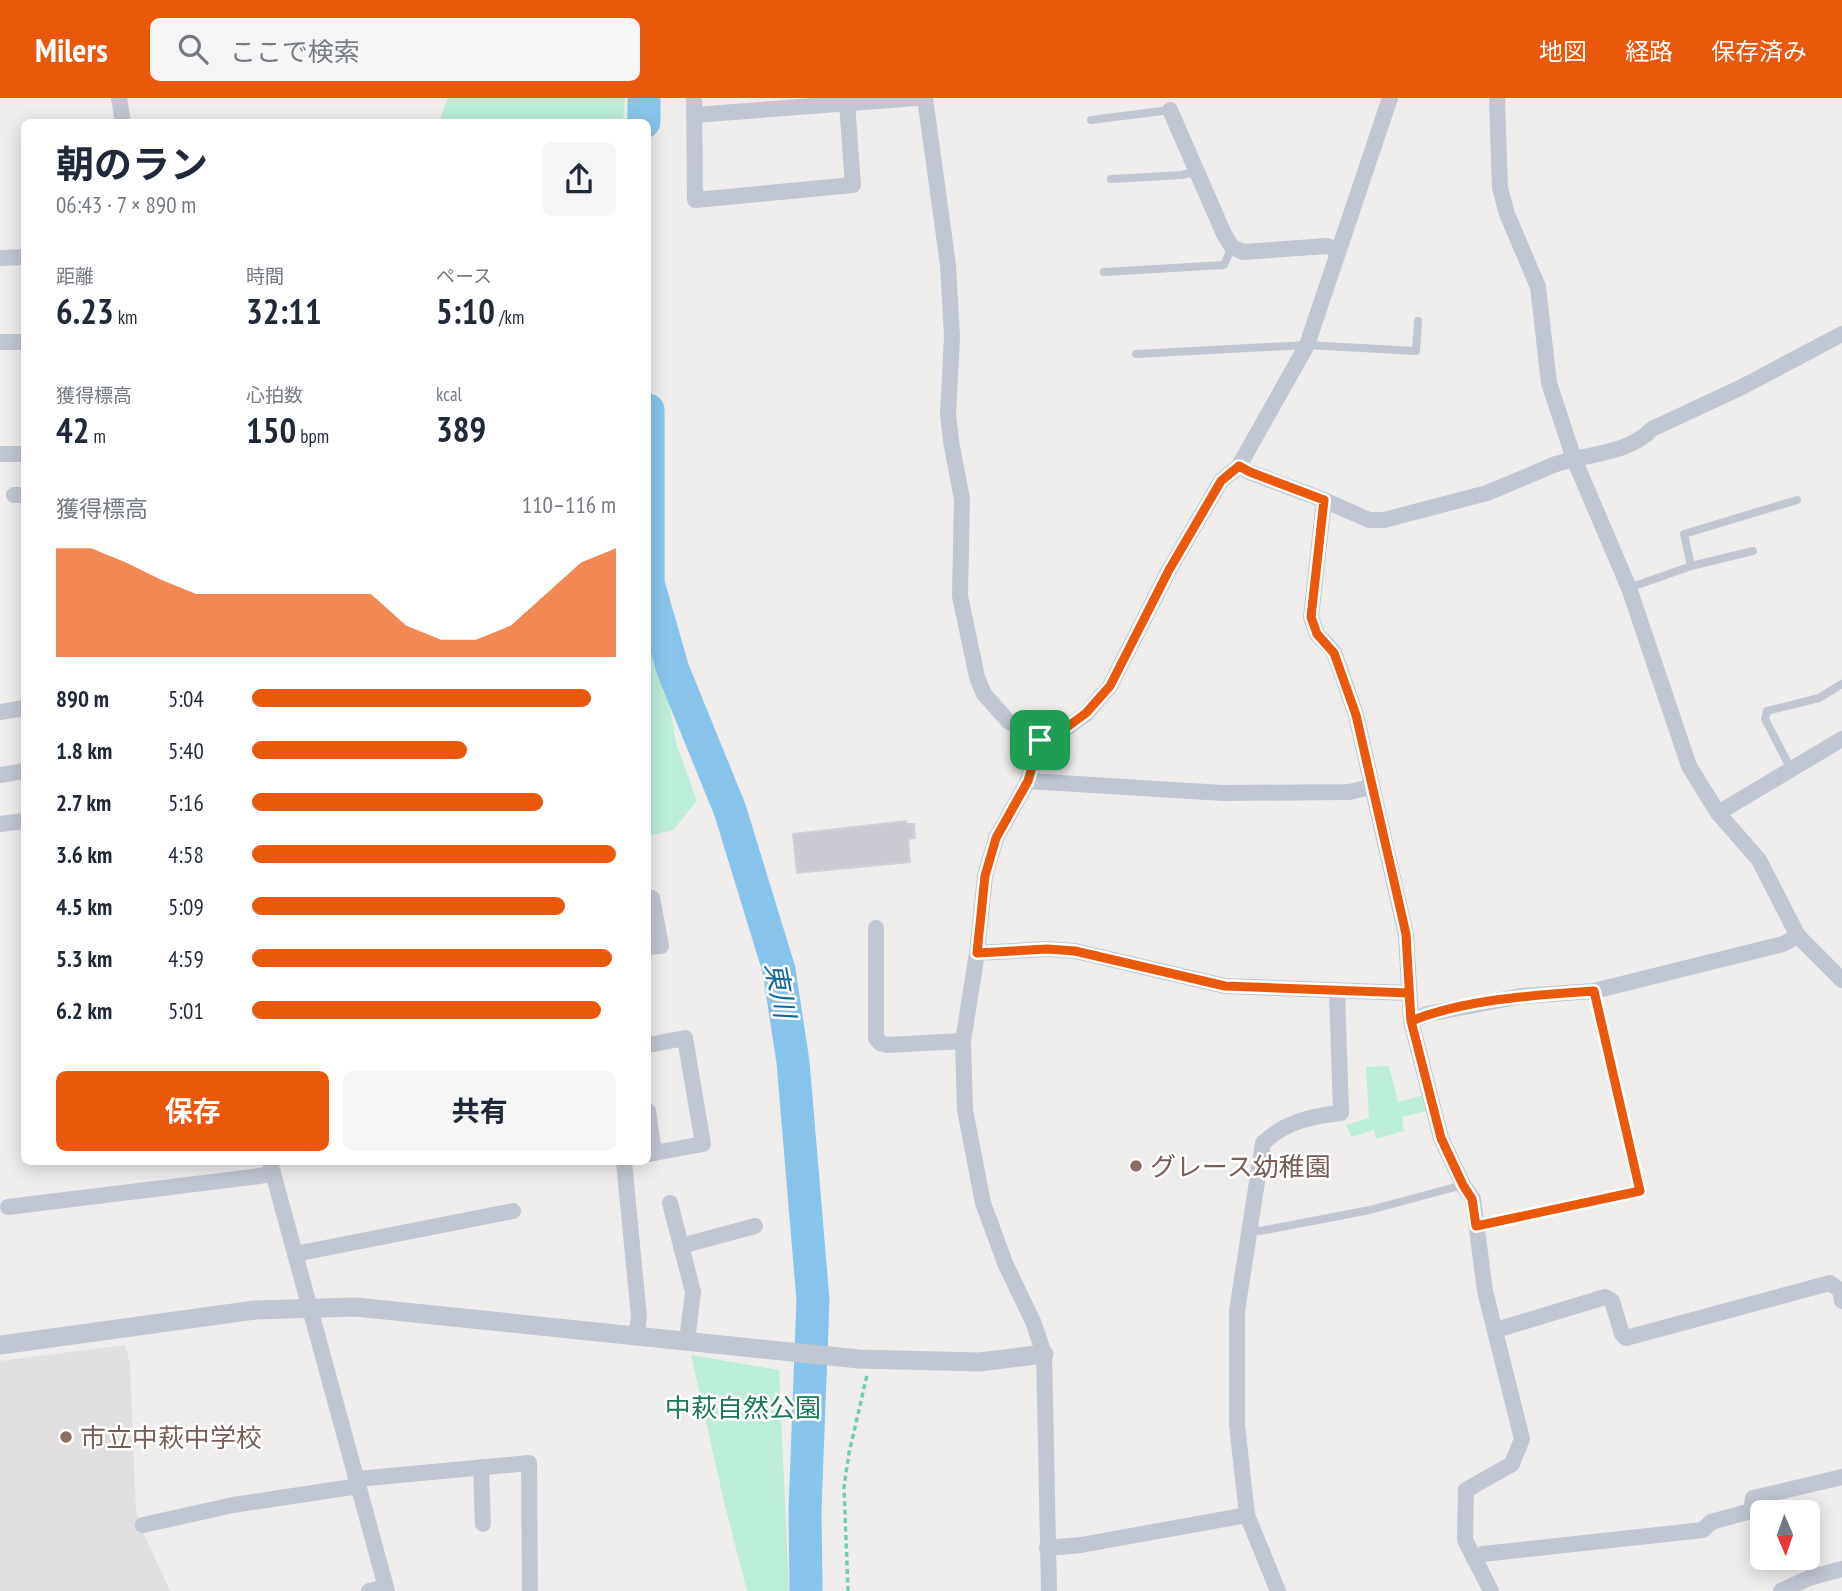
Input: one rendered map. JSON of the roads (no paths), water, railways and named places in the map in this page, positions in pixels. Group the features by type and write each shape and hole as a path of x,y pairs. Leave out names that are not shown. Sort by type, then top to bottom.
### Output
{"street":[{"path":"120,98 123,119"},
{"path":"694,98 695,200 853,185 847,103"},
{"path":"694,115 917,98"},
{"path":"925,98 948,265 952,337 948,414 963,510 960,596 977,677 984,694 1008,720 1040,740"},
{"path":"1040,740 1059,733 1086,713 1110,686 1169,570 1221,481 1239,466 1307,345 1390,98"},
{"path":"1497,98 1500,188 1507,214 1538,287 1549,383 1574,459 1629,588 1689,766 1718,813 1759,860 1798,936 1839,973"},
{"path":"1170,110 1232,247 1243,252 1327,246 1338,250"},
{"path":"0,258 21,257"},
{"path":"1239,466 1369,520 1384,520 1487,493 1556,464 1629,446 1652,429 1742,387 1842,334"},
{"path":"0,342 21,342"},
{"path":"1,454 21,454"},
{"path":"1324,500 1311,617 1317,634 1334,653 1356,715 1406,934 1411,1021 1441,1138 1472,1199 1485,1291 1522,1439 1512,1464 1466,1490 1465,1540 1490,1591"},
{"path":"0,712 21,708"},
{"path":"1718,813 1842,739"},
{"path":"1040,740 1028,781 996,838 985,876 977,953 963,1041 964,1110 983,1203 1044,1354 1049,1591"},
{"path":"0,775 21,772"},
{"path":"1028,781 1223,793 1349,792 1371,787"},
{"path":"0,824 21,821"},
{"path":"651,898 661,946 651,947"},
{"path":"876,928 875,1032 880,1043 963,1041"},
{"path":"1411,1021 1427,1014 1522,996 1594,991 1783,944 1798,936"},
{"path":"977,953 1047,949 1075,951 1225,986 1409,993"},
{"path":"1278,1591 1247,1515 1237,1425 1237,1311 1263,1143 1274,1133 1311,1116 1341,1113 1337,990"},
{"path":"651,1044 685,1038 703,1144 651,1153"},
{"path":"624,1165 639,1317 636,1336"},
{"path":"8,1207 260,1176 272,1167 386,1589 369,1591"},
{"path":"670,1203 693,1292 687,1341"},
{"path":"295,1254 513,1211"},
{"path":"681,1246 755,1226"},
{"path":"1496,1330 1605,1297 1612,1301 1622,1334 1626,1338 1830,1283 1840,1290 1842,1301"},
{"path":"0,1345 255,1310 356,1307 864,1358 979,1362 1044,1354"},
{"path":"143,1525 233,1505 358,1483 528,1463 530,1591"},
{"path":"481,1467 483,1524"},
{"path":"1474,1559 1483,1554 1703,1531 1711,1522 1751,1511 1753,1498 1842,1477"},
{"path":"1047,1548 1081,1545 1247,1515"},
{"path":"1781,1591 1809,1578 1842,1569"}],"lane":[{"path":"1091,120 1170,110"},
{"path":"1111,178 1198,171"},
{"path":"1104,272 1224,265 1232,247"},
{"path":"1136,354 1307,345 1416,351 1418,321"},
{"path":"1691,566 1684,534 1797,500"},
{"path":"1629,588 1691,566 1753,551"},
{"path":"1791,769 1765,719 1767,711 1819,698 1842,684"},
{"path":"1476,1226 1640,1191 1594,991"},
{"path":"1248,1230 1260,1231 1370,1210 1463,1185"}],"waterway":[{"name":"東川","path":"644,98 644,119"},
{"name":"東川","path":"651,593 673,670 730,810 779,970 793,1062 813,1300 805,1510 806,1591"}],"place":[{"name":"グレース幼稚園","path":"1136,1166"},
{"name":"市立中萩中学校","path":"66,1437"}],"park label":[{"name":"中萩自然公園","path":"743,1407"}]}
